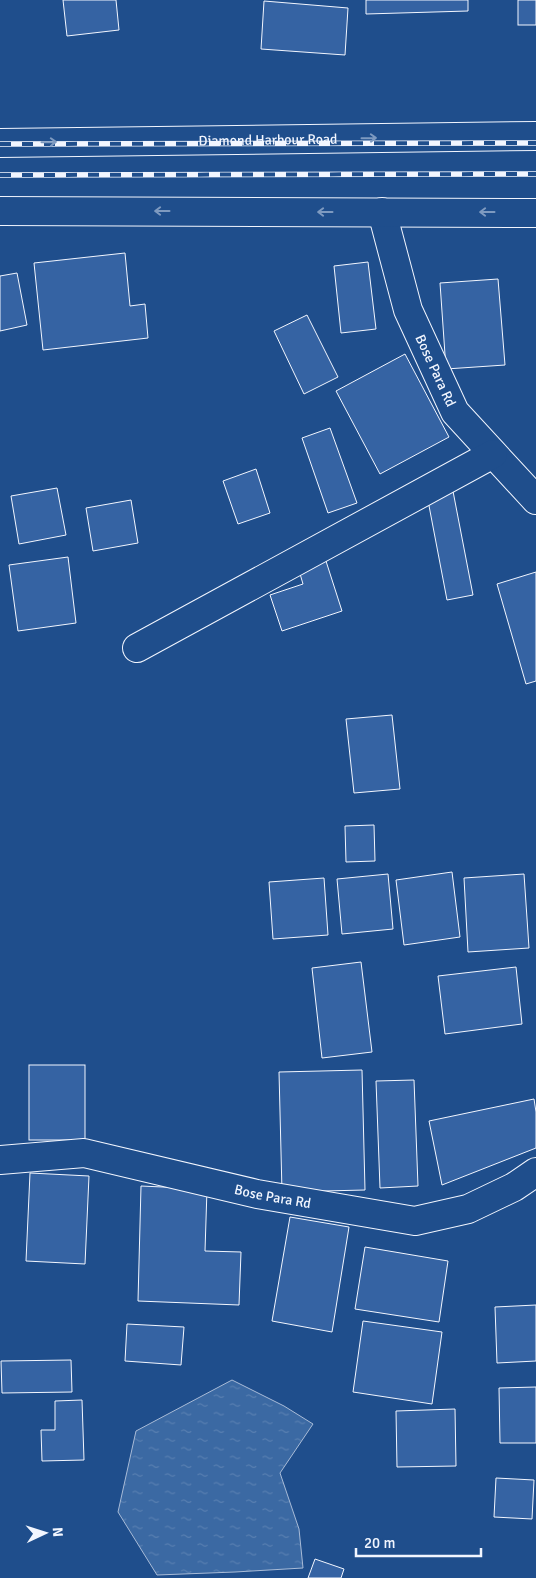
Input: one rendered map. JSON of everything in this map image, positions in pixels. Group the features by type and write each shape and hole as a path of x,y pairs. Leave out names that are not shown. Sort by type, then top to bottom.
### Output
{"main road":[{"name":"Diamond Harbour Road","path":"0,143 536,136"},
{"path":"0,211 536,213"},
{"name":"Bose Para Rd","path":"382,212 408,310 455,412 536,500"},
{"path":"137,648 493,454"},
{"name":"Bose Para Rd","path":"0,1160 84,1153 257,1194 415,1221 468,1208 514,1187 536,1172"}],"water":[{"path":"232,1380 284,1406 313,1424 280,1473 299,1529 303,1568 157,1575 118,1512 136,1431"}],"building":[{"path":"63,0 116,0 119,30 67,36"},
{"path":"366,0 468,0 468,11 366,14"},
{"path":"518,0 536,0 536,25 518,25"},
{"path":"264,1 348,8 345,55 261,49"},
{"path":"125,253 130,306 145,304 148,338 43,350 34,263"},
{"path":"368,262 376,329 341,333 334,266"},
{"path":"17,273 27,325 0,331 0,276"},
{"path":"498,279 505,365 446,369 440,283"},
{"path":"307,315 338,377 304,394 274,331"},
{"path":"405,354 449,437 380,474 336,391"},
{"path":"330,428 357,503 328,513 302,438"},
{"path":"256,469 270,513 238,524 223,481"},
{"path":"452,486 473,595 447,600 426,490"},
{"path":"57,488 66,535 19,544 11,496"},
{"path":"131,500 138,543 93,551 86,508"},
{"path":"68,557 76,623 18,631 9,565"},
{"path":"325,558 342,611 282,631 270,595 303,584 298,567"},
{"path":"536,572 536,681 526,684 497,584"},
{"path":"392,715 400,789 354,793 346,719"},
{"path":"374,825 375,861 346,862 345,826"},
{"path":"452,872 460,937 404,945 396,880"},
{"path":"388,874 393,929 342,934 337,879"},
{"path":"524,874 529,948 468,952 464,878"},
{"path":"324,878 328,935 273,939 269,882"},
{"path":"361,962 372,1052 322,1058 312,968"},
{"path":"516,967 522,1024 445,1034 438,976"},
{"path":"29,1065 85,1065 85,1140 29,1140"},
{"path":"362,1070 365,1190 282,1192 279,1072"},
{"path":"414,1080 418,1186 380,1188 376,1081"},
{"path":"534,1099 536,1148 442,1185 429,1121"},
{"path":"30,1173 89,1176 85,1264 26,1261"},
{"path":"141,1186 207,1189 205,1251 241,1252 239,1305 138,1301"},
{"path":"290,1217 349,1227 332,1332 272,1321"},
{"path":"365,1247 448,1261 439,1322 355,1309"},
{"path":"536,1305 536,1361 497,1363 495,1307"},
{"path":"363,1321 442,1332 432,1404 353,1392"},
{"path":"127,1324 184,1327 181,1365 125,1361"},
{"path":"71,1360 72,1392 2,1393 1,1361"},
{"path":"536,1387 536,1443 500,1443 499,1388"},
{"path":"82,1400 84,1460 42,1461 41,1430 55,1430 55,1401"},
{"path":"455,1409 456,1466 397,1467 396,1411"},
{"path":"496,1478 534,1480 532,1519 494,1517"},
{"path":"315,1559 344,1569 341,1578 308,1578"}],"railway":[{"path":"0,144 536,143"},
{"path":"0,175 536,174"}]}
